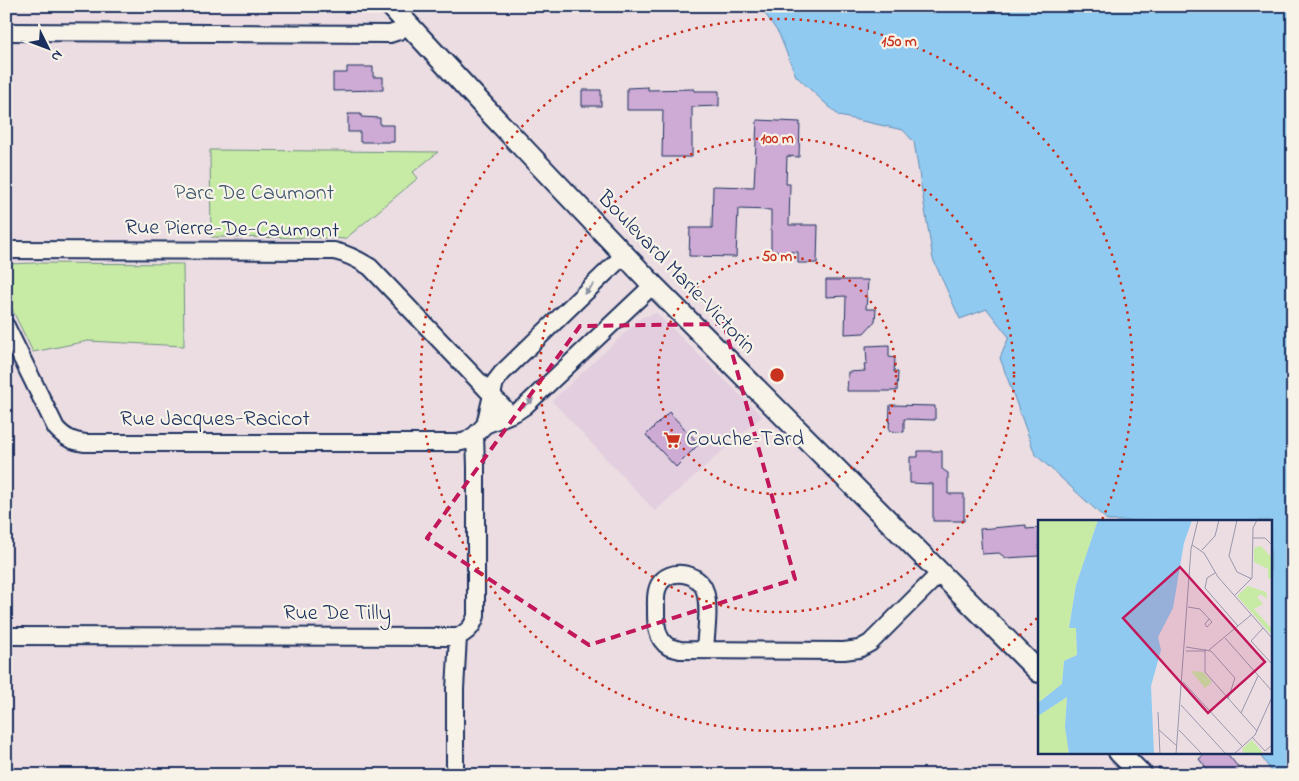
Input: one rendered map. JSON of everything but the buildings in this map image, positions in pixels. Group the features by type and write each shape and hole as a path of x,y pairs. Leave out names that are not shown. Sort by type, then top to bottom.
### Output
{"street":[{"name":"Boulevard Marie-Victorin","path":"392,6 490,114 653,285 1038,671"},
{"path":"6,32 390,34 399,31 408,24"},
{"name":"Rue Pierre-De-Caumont","path":"6,250 334,251 344,253 370,267 510,414"},
{"path":"455,775 455,689 458,637 468,631 474,623 476,616 476,467 480,430 495,382 502,373 624,255"},
{"name":"Rue Jacques-Racicot","path":"6,326 56,428 66,438 75,441 85,443 457,443 466,441 480,430 526,406 653,285"},
{"path":"705,650 707,604 702,584 687,574 666,577 656,592 657,631 668,647 680,650 705,650 844,650 859,649 870,643 940,573"},
{"name":"Rue De Tilly","path":"6,636 458,637"},
{"path":"1121,754 1142,775"}],"highlighted area":[{"path":"724,324 795,579 589,645 427,538 580,326"}],"shaded area":[{"path":"656,313 762,416 655,511 552,401 641,318"}],"green space":[{"name":"Parc De Caumont","path":"210,150 438,152 413,172 418,178 345,239 211,237"},
{"name":"Parc De Caumont","path":"6,264 183,264 184,346 88,341 33,352 6,297"}],"water":[{"path":"760,6 1293,6 1293,775 1274,775 1259,754 1272,754 1272,520 1107,520 1035,454 1000,358 1009,337 987,309 960,319 933,259 914,142 903,130 839,116 796,76 779,34"}],"place":[{"name":"Couche-Tard","path":"672,440"}]}
